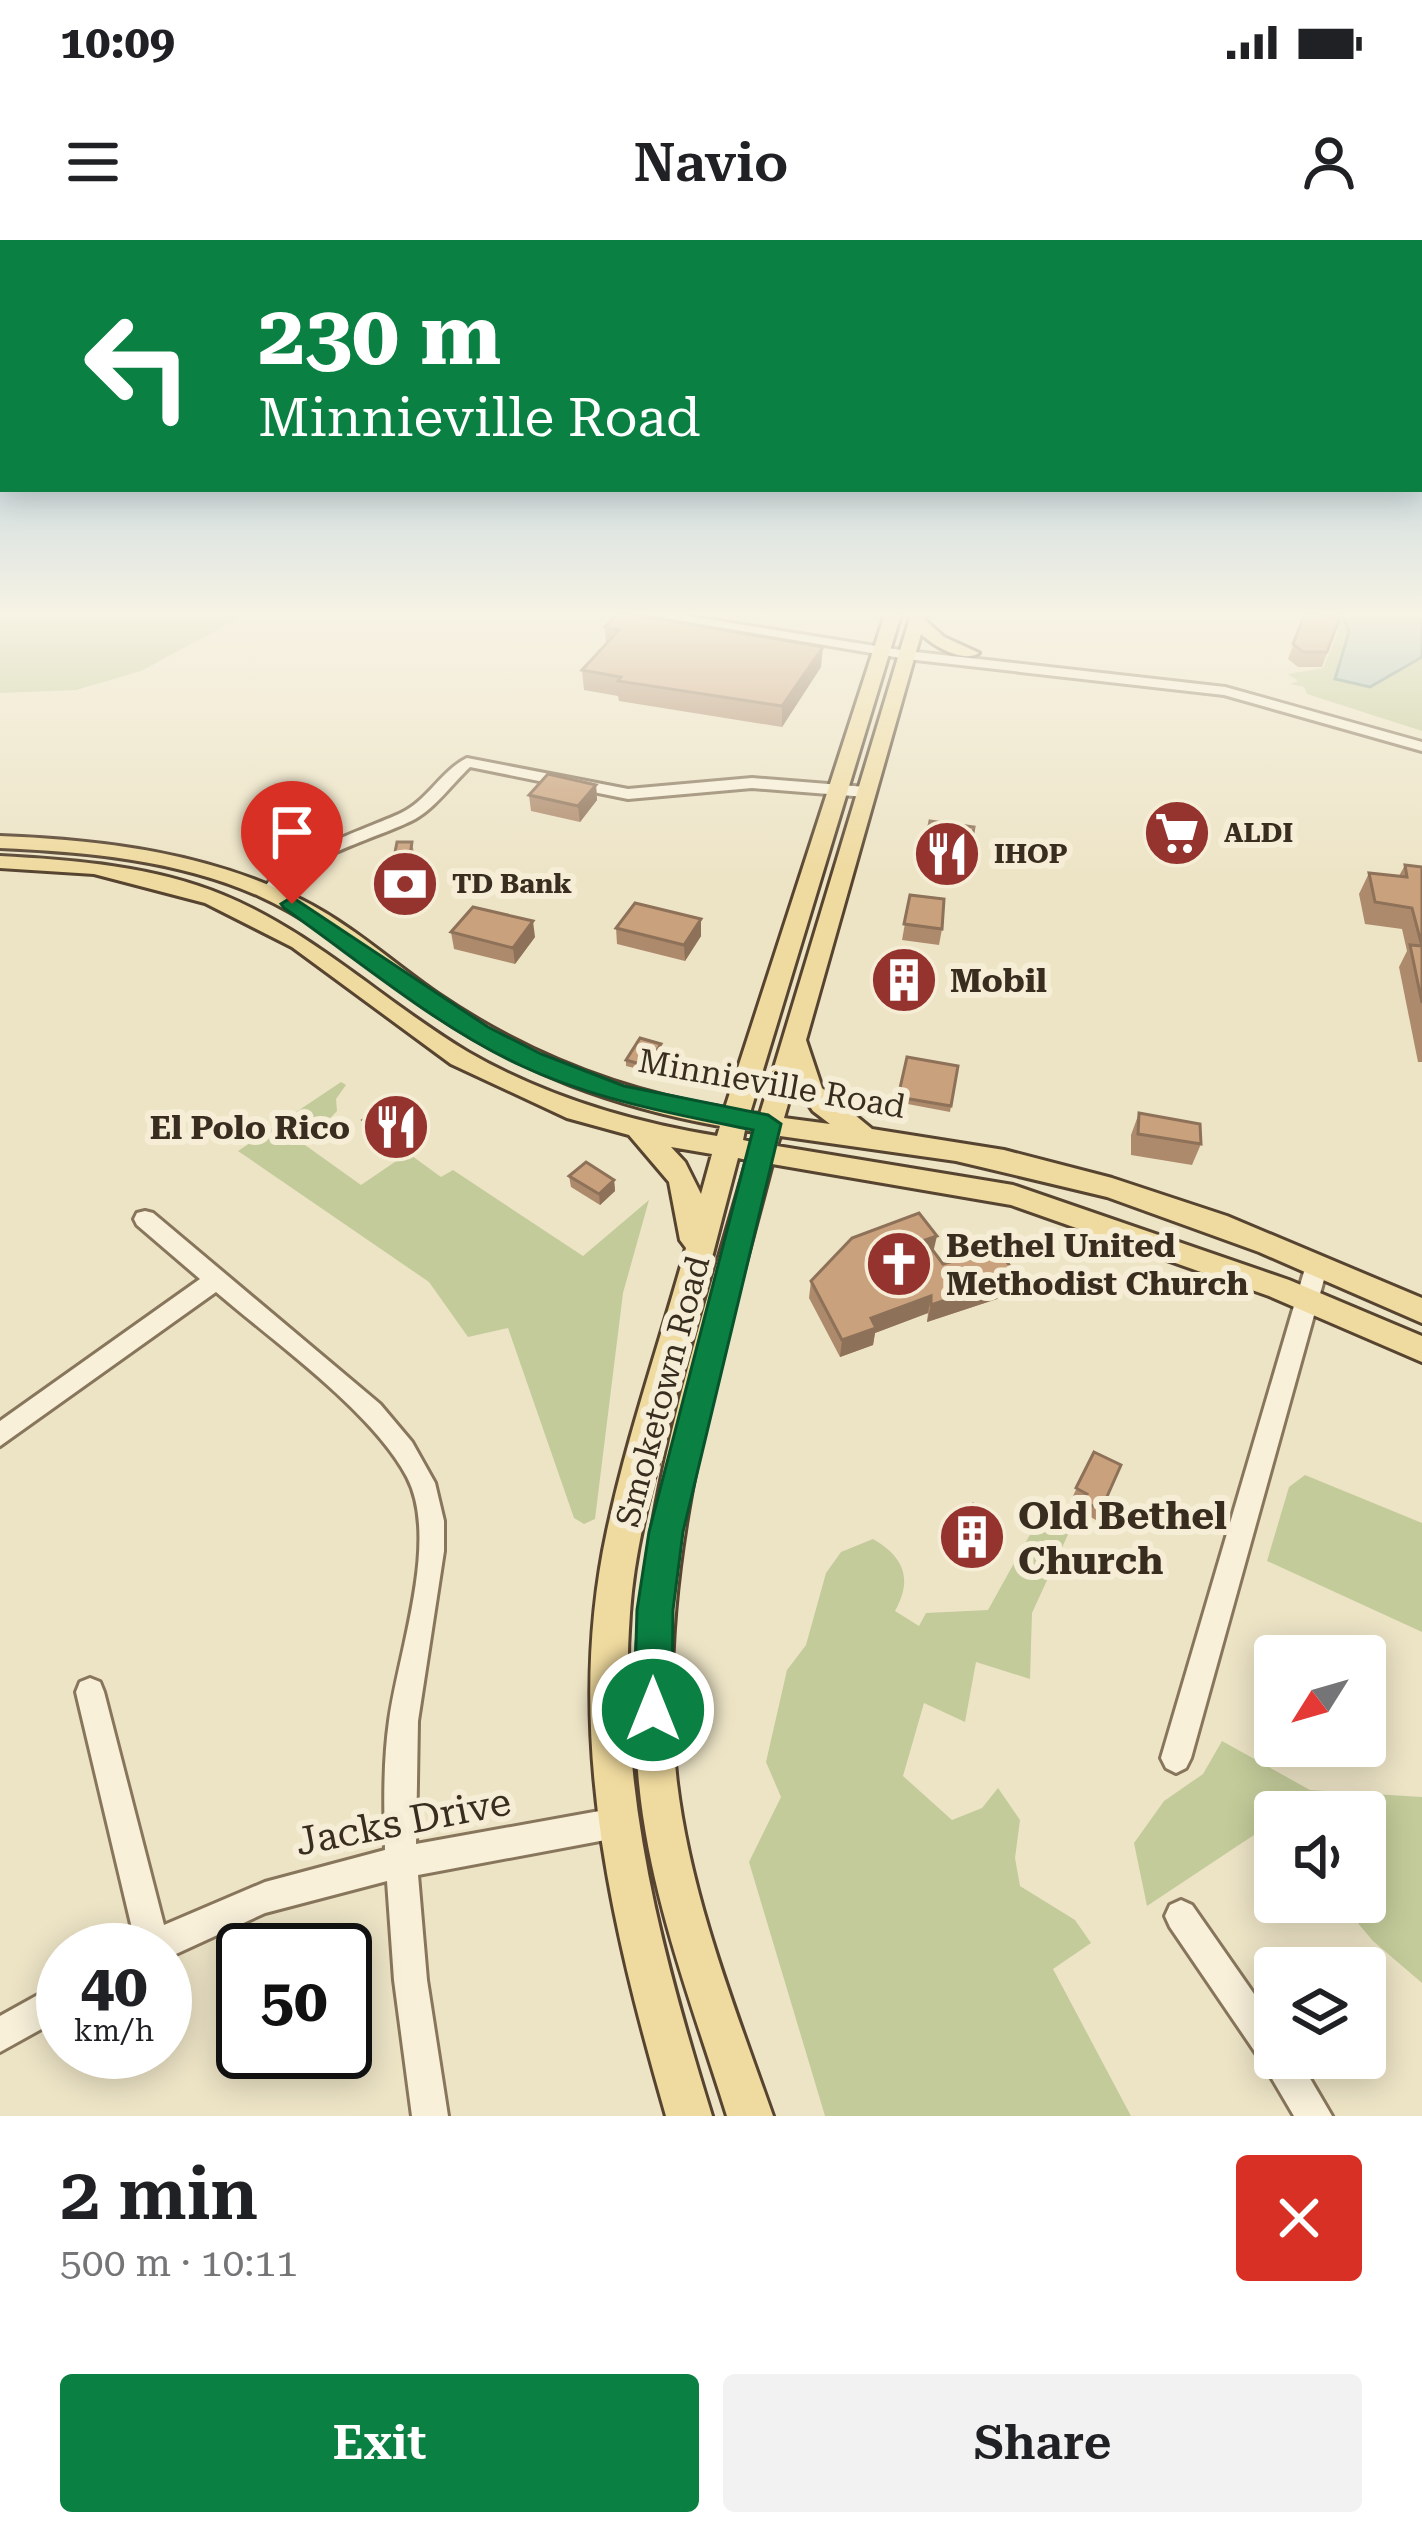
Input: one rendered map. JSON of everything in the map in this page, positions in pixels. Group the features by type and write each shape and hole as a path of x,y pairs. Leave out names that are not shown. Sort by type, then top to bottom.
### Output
{"main road":[{"name":"Smoketown Road","path":"749,2116 679,1892 663,1813 652,1676 666,1532 746,1210 748,1135 836,794 867,699"},
{"name":"Smoketown Road","path":"688,2116 645,1970 616,1823 604,1692 611,1597 695,1262 793,1032 893,699"},
{"name":"Minnieville Road","path":"0,842 154,857 272,893 326,923 479,1033 532,1060 826,1162 1013,1196 1309,1300 1422,1349"},
{"name":"Minnieville Road","path":"0,862 62,864 150,878 244,912 300,942 460,1058 539,1097 628,1127 880,1139 1106,1185 1317,1265 1422,1311"},
{"path":"793,1032 800,1076 814,1099 880,1139"},
{"path":"628,1127 664,1153 686,1182 695,1262"},
{"path":"746,1210 781,1175 826,1162"}],"street":[{"path":"1279,699 1422,747"},
{"path":"1284,699 1422,736"},
{"path":"244,912 272,893 287,890 341,847 413,814 467,761 612,792 702,789 864,797"},
{"path":"145,1219 371,1411 395,1438 427,1496 428,1565 401,1750 409,1993 430,2116"},
{"path":"1176,1758 1317,1265"},
{"path":"0,1435 216,1280"},
{"path":"90,1692 144,1923"},
{"name":"Jacks Drive","path":"192,1929 276,1891 404,1858 616,1823"},
{"path":"1180,1916 1254,2024"},
{"path":"0,2035 36,2014"},
{"path":"1291,2079 1314,2116"}],"green space":[{"path":"1321,699 1422,699 1422,731"},
{"path":"341,1082 346,1085 336,1099 337,1111 305,1145 361,1185 408,1153 441,1177 453,1170 583,1256 649,1200 623,1293 595,1519 584,1524 574,1518 508,1328 468,1337 429,1282 238,1151"},
{"path":"1305,1475 1422,1523 1422,1632 1267,1561 1289,1487"},
{"path":"1057,1508 1071,1528 1032,1613 1030,1679 976,1662 965,1722 924,1703 903,1776 952,1820 982,1808 998,1788 1020,1820 1015,1858 1020,1886 1075,1920 1091,1943 1053,1969 1131,2116 825,2116 749,1862 781,1797 766,1762 787,1670 806,1645 826,1573 841,1552 873,1539 892,1553 904,1579 895,1611 919,1626 926,1613 988,1610 1042,1513"},
{"path":"1222,1741 1254,1759 1254,1767 1269,1767 1310,1790 1326,1791 1254,1791 1254,1835 1147,1906 1134,1843 1164,1801 1203,1774"},
{"path":"1386,1795 1422,1797 1422,1983 1386,1952 1386,1947 1373,1941 1358,1923 1386,1923"}],"building":[{"path":"733,699 787,699 782,706"},
{"path":"548,774 596,785 578,806 529,795"},
{"path":"930,821 974,827 969,856 924,850"},
{"path":"397,842 412,842 410,855 431,871 409,890 390,878"},
{"path":"1405,865 1422,867 1422,946 1412,908 1375,902 1369,873 1407,877"},
{"path":"910,895 944,899 942,929 904,924"},
{"path":"635,903 701,919 684,945 616,928"},
{"path":"473,907 533,921 513,948 451,932"},
{"path":"1410,945 1422,946 1422,1003"},
{"path":"896,958 919,961 915,982 892,979"},
{"path":"640,1038 661,1044 647,1066 626,1060"},
{"path":"907,1057 958,1066 951,1106 898,1097"},
{"path":"399,1095 424,1113 388,1138 363,1120"},
{"path":"1139,1113 1200,1124 1201,1144 1138,1134"},
{"path":"586,1162 614,1180 599,1194 569,1176"},
{"path":"919,1213 937,1236 925,1240 943,1264 997,1248 1017,1276 931,1305 931,1296 871,1318 876,1328 842,1340 811,1281 852,1238"},
{"path":"1094,1452 1121,1465 1101,1510 1083,1501 1087,1494 1076,1488"},
{"path":"973,1504 1001,1535 978,1552 950,1520"}],"place":[{"name":"ALDI","path":"1177,833"},
{"name":"IHOP","path":"947,854"},
{"name":"TD Bank","path":"405,884"},
{"name":"Mobil","path":"904,980"},
{"name":"El Polo Rico","path":"396,1127"},
{"name":"Bethel United Methodist Church","path":"899,1264"},
{"name":"Old Bethel Church","path":"972,1537"}],"route":[{"path":"292,904 326,923 479,1033 532,1060 620,1094 768,1124 666,1532 655,1610 653,1710"}]}
